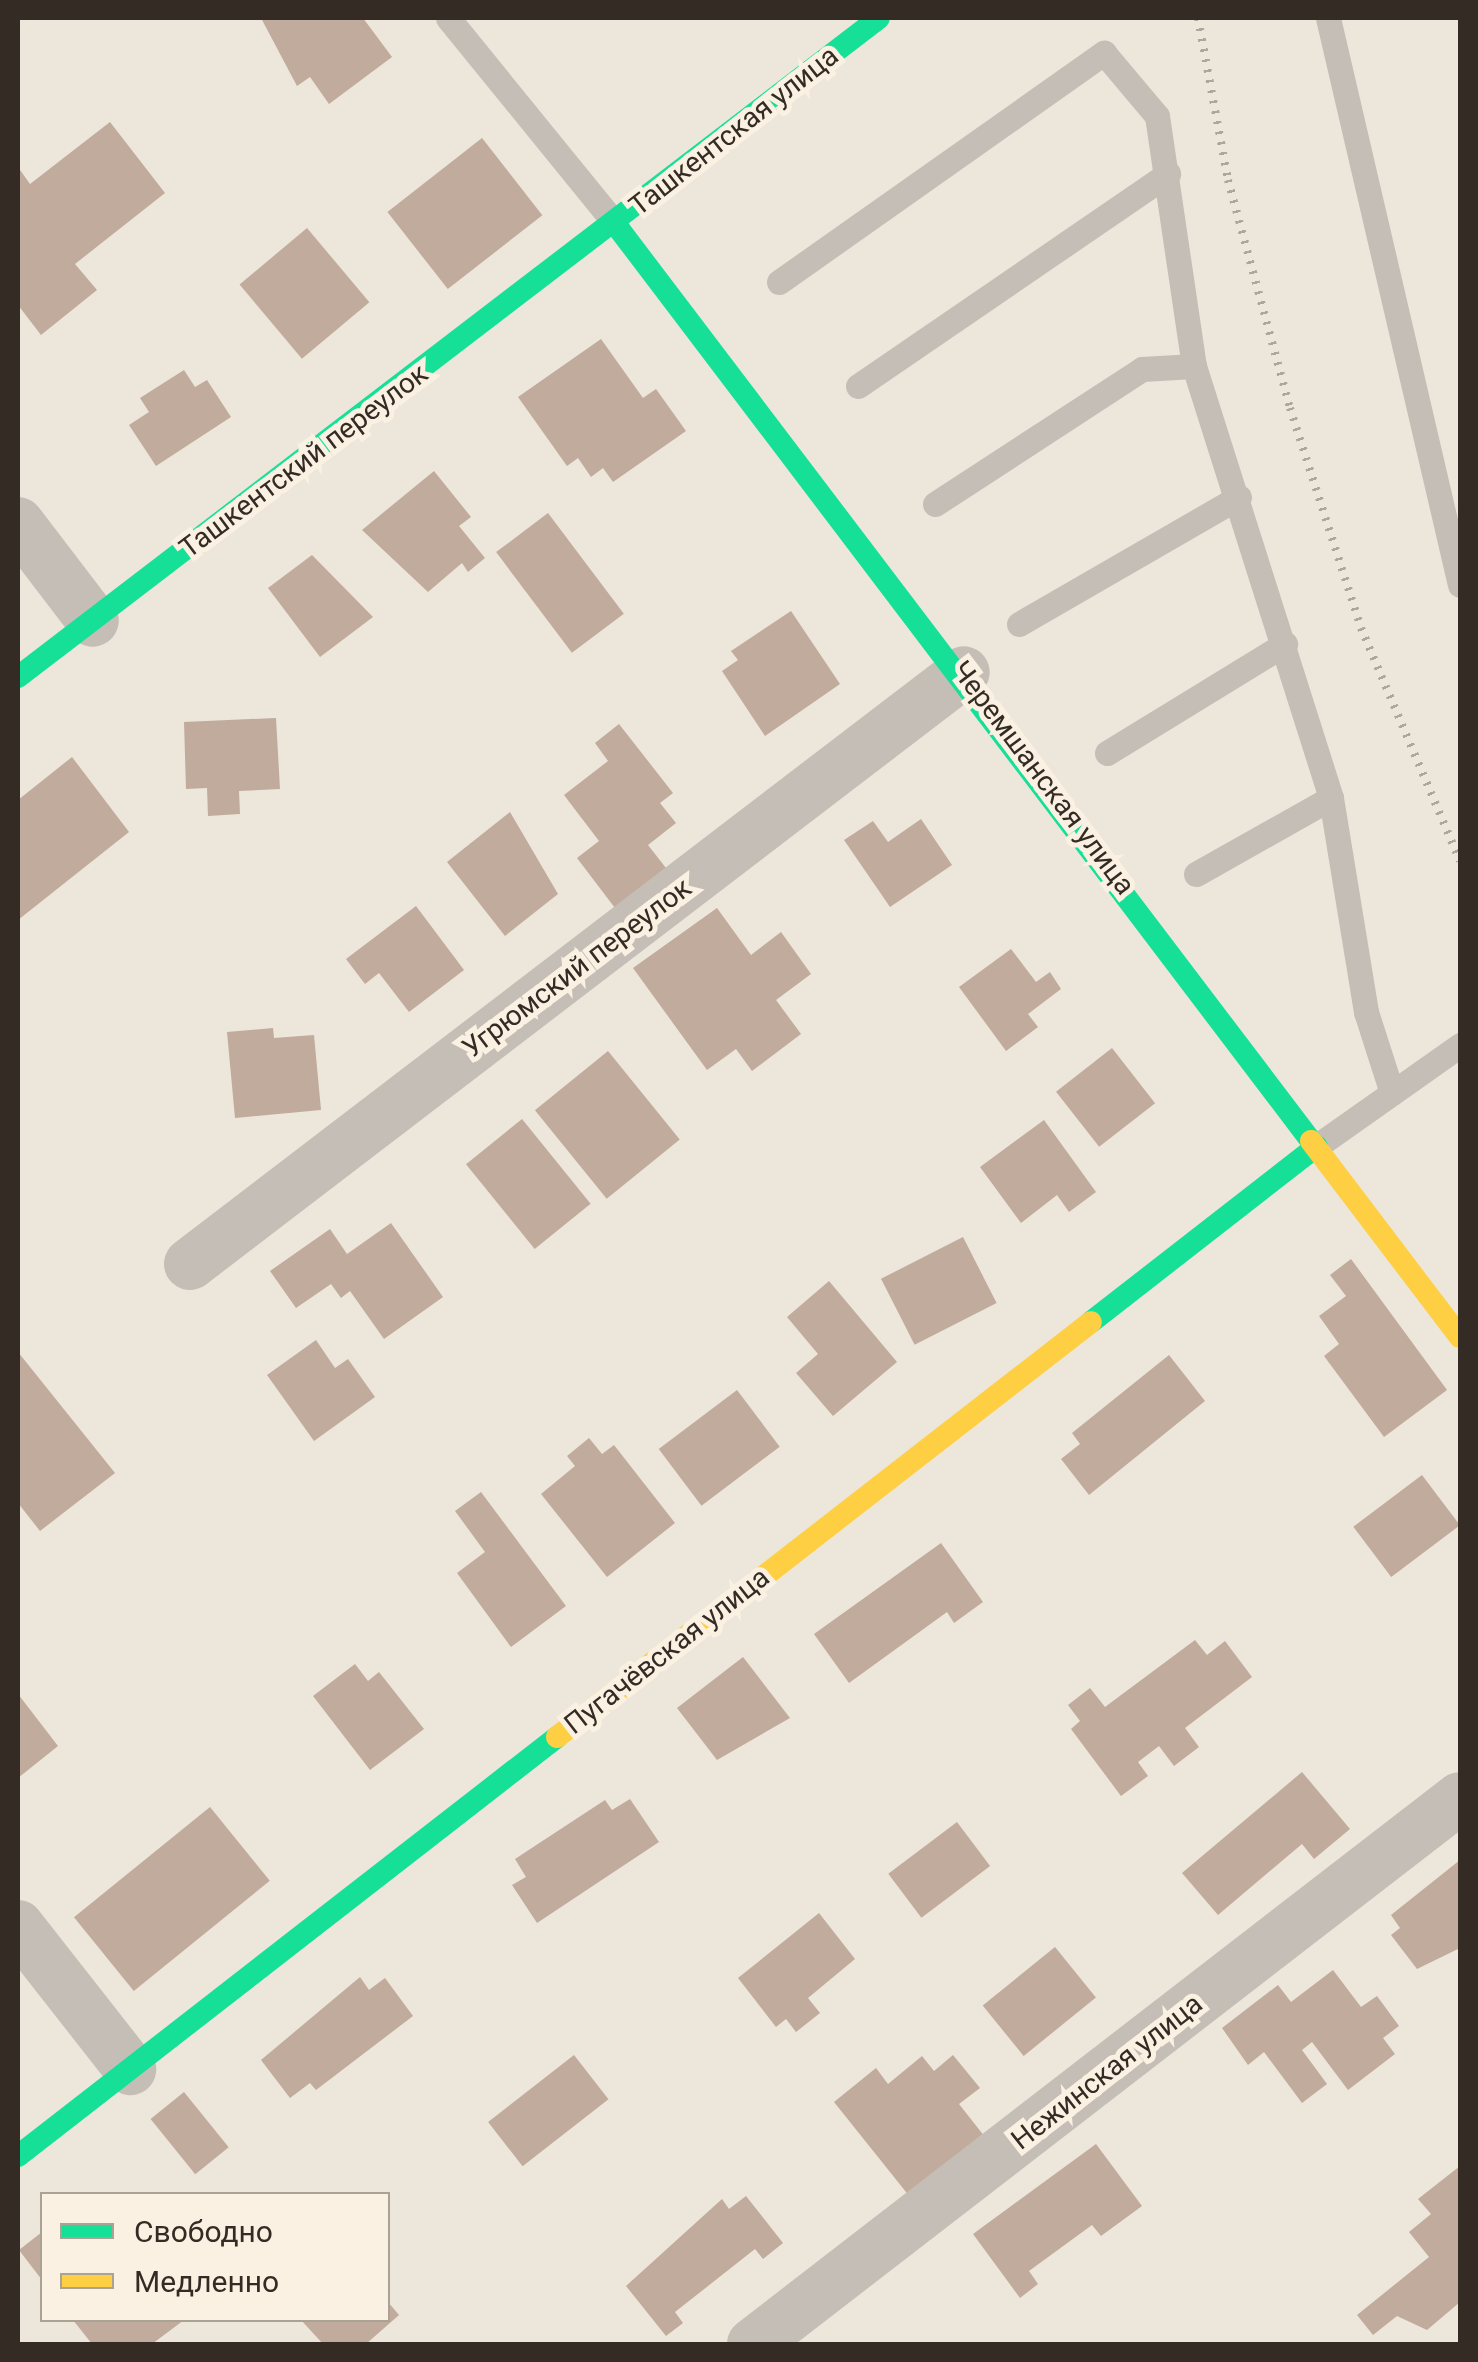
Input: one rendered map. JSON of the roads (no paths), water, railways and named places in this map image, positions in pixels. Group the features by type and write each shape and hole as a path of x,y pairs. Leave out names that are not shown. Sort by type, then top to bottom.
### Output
{"street":[{"name":"Ташкентская улица","path":"590,245 879,18"},
{"name":"Черемшанская улица","path":"616,225 964,672 1460,1338"},
{"name":"Ташкентский переулок","path":"18,678 590,245"},
{"path":"18,523 92,620"},
{"name":"Угрюмский переулок","path":"190,1264 964,672"},
{"name":"Пугачёвская улица","path":"18,2156 1317,1146"},
{"name":"Нежинская улица","path":"753,2344 1460,1798"},
{"path":"18,1926 130,2069"}],"lane":[{"path":"448,18 616,225"},
{"path":"1328,18 1460,585"},
{"path":"779,282 1104,52 1157,116 1194,366 1240,497 1330,798 1366,1012 1392,1093"},
{"path":"858,386 1168,174"},
{"path":"936,504 1142,369 1194,366"},
{"path":"1019,624 1240,497"},
{"path":"1108,753 1284,644"},
{"path":"1196,874 1330,798"},
{"path":"1317,1146 1460,1045"}],"railway":[{"path":"1198,18 1228,180 1290,408 1361,628 1460,861"}]}
